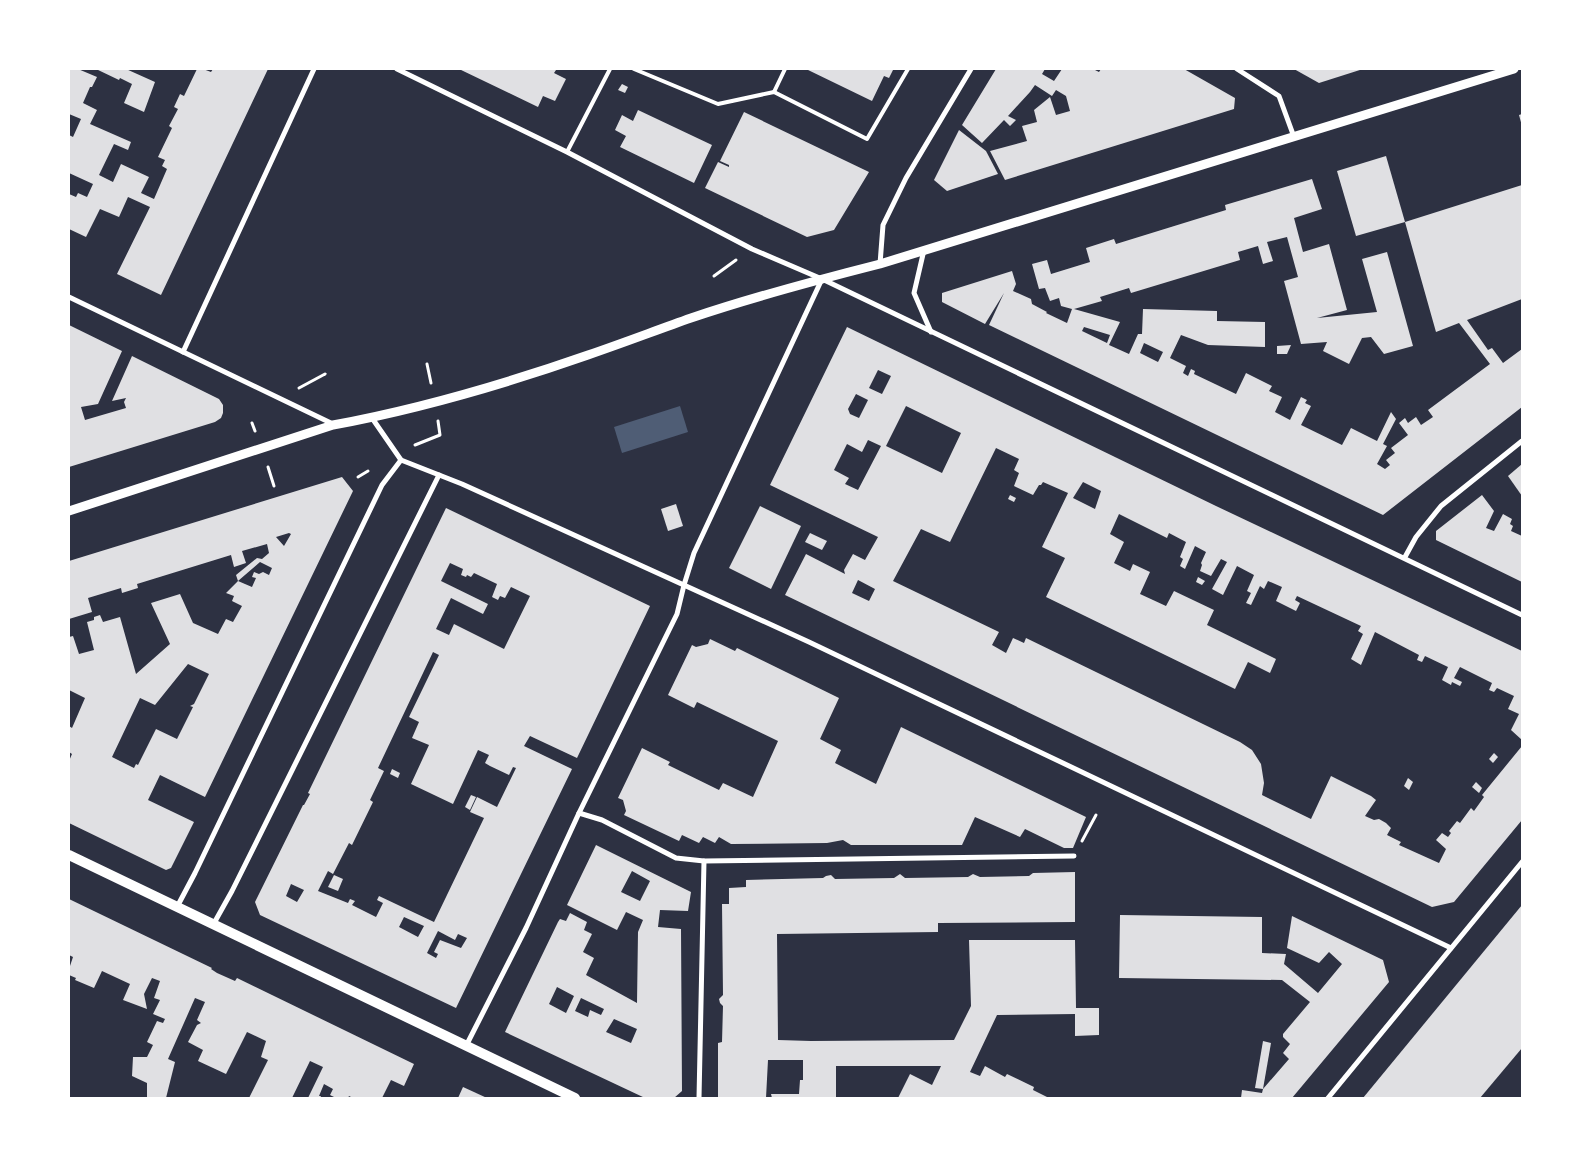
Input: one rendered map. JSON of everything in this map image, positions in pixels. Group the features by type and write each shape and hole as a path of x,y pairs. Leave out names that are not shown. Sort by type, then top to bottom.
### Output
{"main road":[{"path":"69,855 575,1098"}],"street":[{"path":"183,352 314,69"},
{"path":"397,69 567,152 752,249 822,279 1522,615"},
{"path":"880,264 883,225 906,178 970,69"},
{"path":"1237,69 1279,96 1294,136"},
{"path":"69,511 333,425 372,418 472,392 588,355 691,318 822,279 880,264 1514,69"},
{"path":"924,250 914,293 931,332"},
{"path":"466,1046 526,928 579,813 677,614 694,553 822,279"},
{"path":"69,297 333,425"},
{"path":"372,418 400,460 439,475 890,679 1451,948"},
{"path":"1405,558 1416,536 1441,506 1522,441"},
{"path":"176,907 195,873 382,485 400,460"},
{"path":"213,925 232,891 439,475"},
{"path":"579,813 602,820 676,858 704,861 1074,856"},
{"path":"699,1098 704,861"},
{"path":"1328,1098 1522,862"}],"lane":[{"path":"567,152 610,69"},
{"path":"634,69 718,104 774,92 867,139 908,69"},
{"path":"774,92 785,69"}],"path":[{"path":"1074,856 1096,814"}],"water":[{"path":"680,406 688,432 622,453 614,427"}],"building":[{"path":"69,69 78,69 97,77 83,103 97,110 90,124 131,142 128,150 114,144 99,175 113,182 121,164 149,177 141,193 154,199 167,169 162,166 165,160 158,157 172,128 169,126 178,109 174,107 180,94 184,96 197,69 211,72 213,69 268,69 161,295 117,274 150,207 128,197 119,217 100,209 86,237 69,229 69,194 76,197 78,193 87,197 93,184 69,173 69,135 73,137 81,119 69,114"},
{"path":"96,69 126,69 155,82 144,112 124,103 132,84"},
{"path":"459,69 553,69 556,70 554,73 566,79 555,101 543,96 538,107"},
{"path":"806,69 893,70 889,78 884,76 872,101"},
{"path":"996,69 1045,69 1042,74 1054,81 1062,69 1093,69 1099,72 1101,69 1184,69 1235,98 1234,109 1005,180 990,151 1027,141 1022,126 1037,122 1034,110 1050,97 1056,115 1070,111 1066,96 1056,90 1052,96 1035,85 1008,116 1016,120 1010,126 1004,120 982,143 962,125"},
{"path":"1294,69 1363,69 1319,83"},
{"path":"622,84 628,87 625,93 618,90"},
{"path":"638,110 712,145 694,183 620,147 626,136 615,130 622,115 633,121"},
{"path":"744,112 869,172 834,230 807,237 705,188 718,162 729,167 729,165 720,161"},
{"path":"1522,114 1522,126 1519,115"},
{"path":"959,130 986,151 998,174 947,191 934,180"},
{"path":"1386,156 1405,222 1356,236 1337,171"},
{"path":"1312,179 1322,209 1294,218 1303,252 1329,244 1347,310 1317,318 1377,312 1362,259 1387,252 1413,346 1384,354 1371,337 1362,338 1349,364 1323,351 1327,342 1301,344 1284,281 1298,277 1287,237 1267,242 1273,261 1263,264 1258,246 1238,252 1240,260 1131,293 1129,288 1100,297 1102,301 1074,309 1120,322 1109,345 1129,354 1138,334 1142,334 1143,309 1217,311 1217,321 1265,322 1265,347 1208,345 1181,335 1170,358 1186,366 1183,373 1188,376 1191,369 1195,371 1194,374 1236,394 1246,373 1272,386 1269,391 1282,397 1275,412 1290,420 1301,397 1307,400 1305,403 1311,406 1301,425 1342,445 1351,428 1377,441 1391,412 1396,419 1383,444 1387,446 1377,464 1385,469 1390,465 1386,460 1395,453 1391,448 1408,435 1399,423 1405,418 1408,423 1416,417 1421,425 1433,417 1428,410 1490,364 1459,323 1436,332 1405,222 1522,185 1522,299 1467,320 1488,350 1492,348 1503,363 1522,349 1522,407 1383,515 989,325 1004,293 985,324 942,302 942,293 1012,271 1016,284 1013,291 1031,299 1032,304 1067,323 1072,309 1061,306 1059,298 1050,301 1045,288 1039,289 1032,264 1047,260 1051,274 1090,262 1086,248 1114,239 1116,244 1226,210 1225,205","holes":["1084,327 1110,335 1107,343 1082,331","1144,343 1163,352 1158,362 1140,353"]},
{"path":"69,325 122,351 98,404 81,407 85,420 126,408 124,402 126,398 112,401 132,356 219,399 223,405 221,418 215,422 69,467"},
{"path":"847,327 1216,506 1522,651 1522,740 1511,730 1519,714 1508,709 1514,696 1497,688 1494,692 1489,690 1492,683 1460,667 1454,678 1462,682 1460,686 1452,682 1451,685 1442,680 1448,667 1425,656 1422,662 1417,660 1419,655 1375,632 1361,665 1351,659 1363,634 1358,631 1361,626 1297,596 1295,600 1300,603 1296,611 1276,601 1282,587 1268,581 1264,589 1260,586 1251,605 1246,603 1251,593 1247,591 1254,575 1237,566 1223,595 1212,589 1227,562 1221,559 1211,576 1200,571 1206,552 1195,546 1185,569 1180,566 1183,559 1180,557 1186,542 1169,533 1167,538 1119,514 1110,534 1124,542 1114,563 1130,571 1133,564 1150,572 1140,594 1166,606 1174,591 1214,610 1207,625 1276,659 1270,673 1248,662 1235,689 1046,597 1065,558 1042,547 1068,493 1043,482 1033,495 1014,486 1019,473 1014,470 1019,459 996,448 950,542 921,529 893,581 999,632 992,645 1006,653 1013,638 1024,643 1026,638 1240,742 1252,750 1261,764 1264,783 1262,795 1311,819 1331,776 1376,800 1365,816 1374,820 1379,819 1386,823 1391,828 1387,835 1401,842 1399,845 1439,863 1446,849 1436,840 1442,833 1448,837 1451,833 1449,831 1457,821 1460,823 1471,808 1474,811 1484,797 1482,795 1522,746 1522,820 1454,902 1432,907 785,595 806,554 845,574 844,570 853,554 865,560 878,537 770,485","holes":["878,370 891,376 882,394 869,388","856,394 868,400 859,418 850,414 848,409","906,406 961,433 942,473 886,446","868,440 881,446 858,490 845,484 849,478 834,470 847,444 862,452","1083,482 1101,491 1095,509 1073,498","858,580 875,589 869,601 852,593"]},
{"path":"1291,345 1287,354 1277,354 1277,346"},
{"path":"1522,464 1522,496 1508,476"},
{"path":"342,477 353,491 205,797 160,775 148,800 194,822 171,868 166,870 69,823 69,761 72,754 69,752 69,726 72,728 85,698 69,690 69,637 73,636 79,654 94,650 87,622 94,620 94,617 100,615 103,622 120,617 136,674 170,644 151,603 180,594 193,623 218,634 226,619 233,622 242,606 232,601 234,596 226,593 238,581 236,575 257,558 262,559 269,553 267,544 242,551 246,563 234,567 231,555 137,584 138,588 122,593 121,588 88,598 92,612 69,619 69,561","holes":["291,534 284,546 276,537","260,562 272,568 269,575 263,572 259,574 254,572 252,577 256,578 252,587 238,581","188,664 209,674 194,704 190,706 193,707 177,739 156,729 138,765 136,764 134,768 112,757 140,698 155,705"]},
{"path":"1010,495 1016,498 1014,502 1008,499"},
{"path":"1482,495 1494,511 1486,528 1494,531 1503,514 1512,519 1510,524 1513,526 1511,531 1522,536 1522,582 1436,540 1436,531"},
{"path":"676,504 683,526 668,531 661,509"},
{"path":"760,506 801,526 771,589 729,568"},
{"path":"446,508 650,606 577,758 530,736 524,746 572,769 456,1008 260,915 255,902 310,794 308,793","holes":["450,563 463,569 461,575 471,577 474,573 497,584 492,597 498,600 500,596 505,598 511,587 530,596 504,649 454,624 449,635 436,629 451,598 483,614 488,604 441,581","433,652 439,655 409,717 419,722 412,738 429,745 411,784 453,804 478,750 489,755 485,763 490,766 509,775 513,767 516,768 497,807 477,797 470,812 484,818 434,922 379,896 377,900 383,903 376,917 352,905 355,901 350,899 348,903 318,891 328,871 333,874 349,843 352,845 373,802 370,800 384,771 378,768","291,884 304,890 297,902 286,896","404,917 424,926 418,937 399,927","438,931 455,940 458,934 467,938 461,948 440,940 434,952 438,954 436,958 427,953"]},
{"path":"810,533 827,541 822,550 805,542"},
{"path":"1198,577 1205,581 1202,585 1196,582"},
{"path":"710,639 735,651 737,648 839,698 820,739 841,750 835,763 876,784 901,727 1086,817 1073,848 1064,848 1025,829 1020,837 975,817 962,845 851,845 843,840 827,843 731,844 719,837 715,843 703,837 699,843 682,835 679,841 624,815 626,811 623,800 618,798 642,748 670,762 668,765 719,790 723,783 753,797 778,741 697,702 694,708 668,695 692,645 696,647 708,644"},
{"path":"1494,753 1498,757 1493,763 1489,759"},
{"path":"392,769 400,773 398,778 390,774"},
{"path":"1408,778 1413,782 1409,790 1404,786"},
{"path":"1476,782 1482,788 1479,793 1472,787"},
{"path":"471,795 476,797 470,810 465,807"},
{"path":"596,845 691,892 688,911 660,910 658,927 681,929 682,1091 674,1098 645,1098 505,1032 558,922 560,919 566,921 570,913 587,922 584,930 592,934 583,952 594,958 586,975 637,1003 638,932 643,920 626,912 617,930 567,905","holes":["632,871 650,881 640,901 621,892","557,987 574,996 566,1013 549,1004","581,998 604,1009 601,1015 590,1010 588,1017 575,1011","614,1019 637,1029 631,1043 606,1032"]},
{"path":"1075,872 1075,922 938,923 938,932 777,934 778,1040 811,1041 954,1040 971,1006 969,940 1075,940 1076,1008 1099,1008 1099,1035 1075,1036 1075,1014 997,1015 970,1072 980,1076 985,1066 1005,1077 1007,1074 1034,1087 1033,1090 1049,1098 898,1098 910,1074 932,1085 941,1066 836,1066 836,1098 772,1098 771,1094 799,1094 800,1080 803,1080 803,1060 768,1060 766,1098 718,1098 718,1043 722,1042 723,1006 719,999 723,995 722,904 729,904 729,888 746,887 746,880 823,878 831,875 835,879 894,878 900,874 905,878 968,877 973,874 980,877 1029,876 1033,873"},
{"path":"334,875 343,879 338,891 328,887"},
{"path":"69,899 212,968 217,973 235,981 237,978 414,1064 404,1086 391,1080 382,1098 353,1098 349,1096 348,1098 336,1098 330,1095 333,1089 324,1084 319,1096 321,1096 320,1098 308,1098 323,1067 310,1061 292,1098 249,1098 268,1060 261,1057 266,1041 247,1032 226,1074 198,1061 203,1050 188,1042 197,1025 201,1023 197,1020 205,1002 195,998 168,1059 175,1062 166,1098 147,1098 147,1083 132,1076 133,1057 147,1057 153,1045 147,1042 157,1021 163,1023 165,1019 153,1014 160,1000 154,998 160,981 152,978 144,994 147,1009 123,1000 130,984 102,971 94,988 75,980 76,978 69,975 69,966 73,957 69,955"},
{"path":"1522,905 1522,1048 1480,1098 1363,1098"},
{"path":"1120,915 1262,917 1262,953 1286,954 1284,964 1318,993 1342,964 1329,952 1319,963 1287,948 1292,916 1383,960 1389,982 1292,1098 1241,1098 1242,1090 1262,1093 1263,1089 1289,1059 1283,1053 1290,1044 1283,1037 1283,1034 1310,1002 1282,980 1119,978"},
{"path":"1263,1041 1271,1043 1263,1089 1255,1088"},
{"path":"463,1087 487,1098 458,1098"}]}
